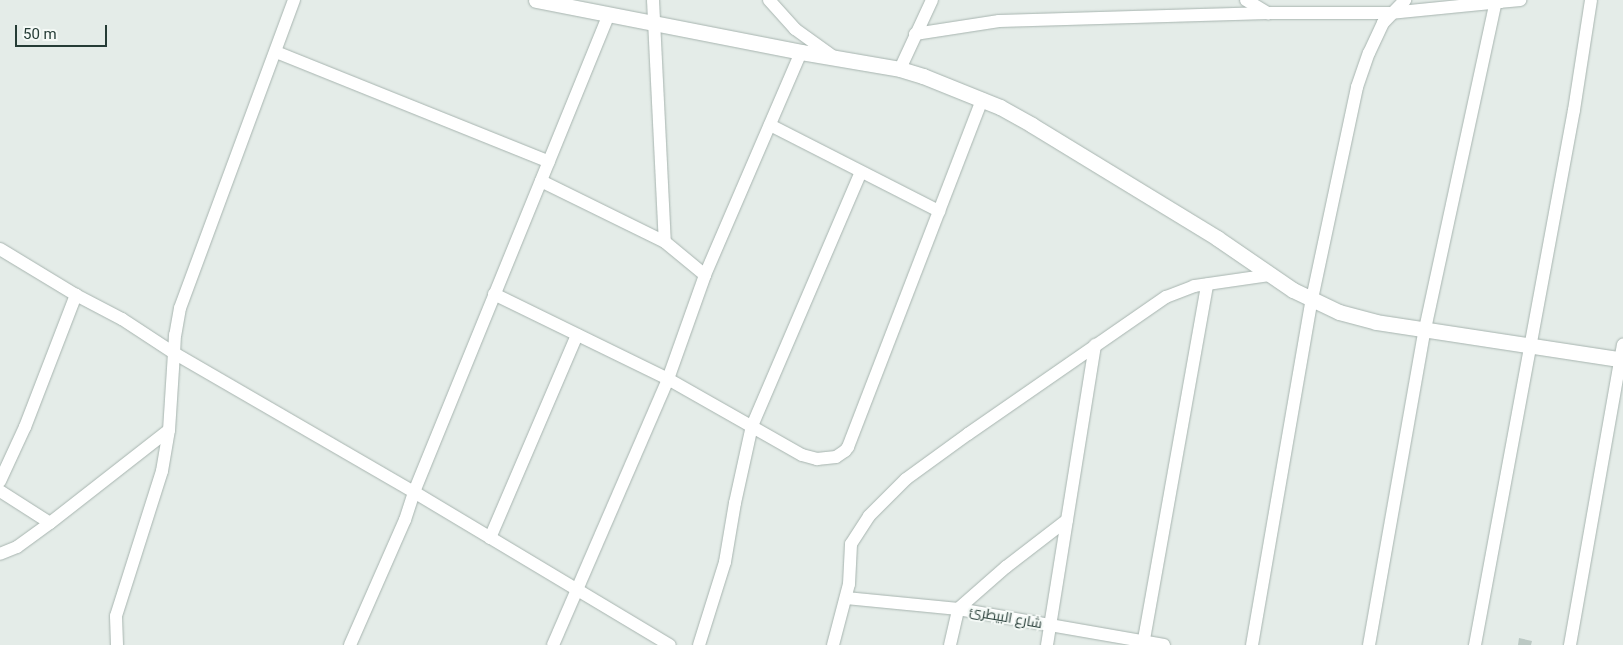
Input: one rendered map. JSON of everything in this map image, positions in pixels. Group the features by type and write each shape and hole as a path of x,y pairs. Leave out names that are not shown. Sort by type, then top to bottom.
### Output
{"main road":[{"path":"537,0 801,52 900,69 949,85 982,99 1057,139 1217,238 1270,275 1312,300 1338,312 1367,320 1425,329 1622,355"}],"street":[{"path":"117,645 116,616 157,490 169,430 174,335 180,308 294,0"},
{"path":"653,0 665,242"},
{"path":"769,0 795,29 836,58"},
{"path":"900,69 932,0"},
{"path":"1246,0 1268,12"},
{"path":"1252,645 1312,300 1357,87 1373,42 1390,13 1405,0"},
{"path":"915,34 999,21 1268,12 1390,13 1520,0"},
{"path":"1475,645 1574,110 1591,0"},
{"path":"1369,645 1425,329 1496,1"},
{"path":"350,645 405,520 414,492 609,14"},
{"path":"276,52 549,162"},
{"path":"553,645 668,379 705,276 801,52"},
{"path":"494,294 668,379 806,457 836,457 845,452 982,99"},
{"path":"770,125 939,211"},
{"path":"699,645 726,562 735,503 752,426 861,172"},
{"path":"541,181 665,242 705,276"},
{"path":"0,249 76,295 122,319 174,353 414,492 670,645"},
{"path":"833,645 846,598 851,570 851,544 875,509 906,479 960,439 1166,297 1185,289 1270,275"},
{"path":"1143,643 1207,285"},
{"path":"0,481 25,427 76,295"},
{"path":"490,538 577,335"},
{"path":"1047,645 1095,345"},
{"path":"1570,645 1622,355"},
{"path":"0,554 17,548 169,430"},
{"path":"0,491 50,523"},
{"path":"950,645 958,609 1067,520"},
{"name":"شارع البيطرئ","path":"846,598 958,609 1143,643 1164,645"}],"building":[{"path":"1519,638 1532,641 1531,645 1518,645"}]}
